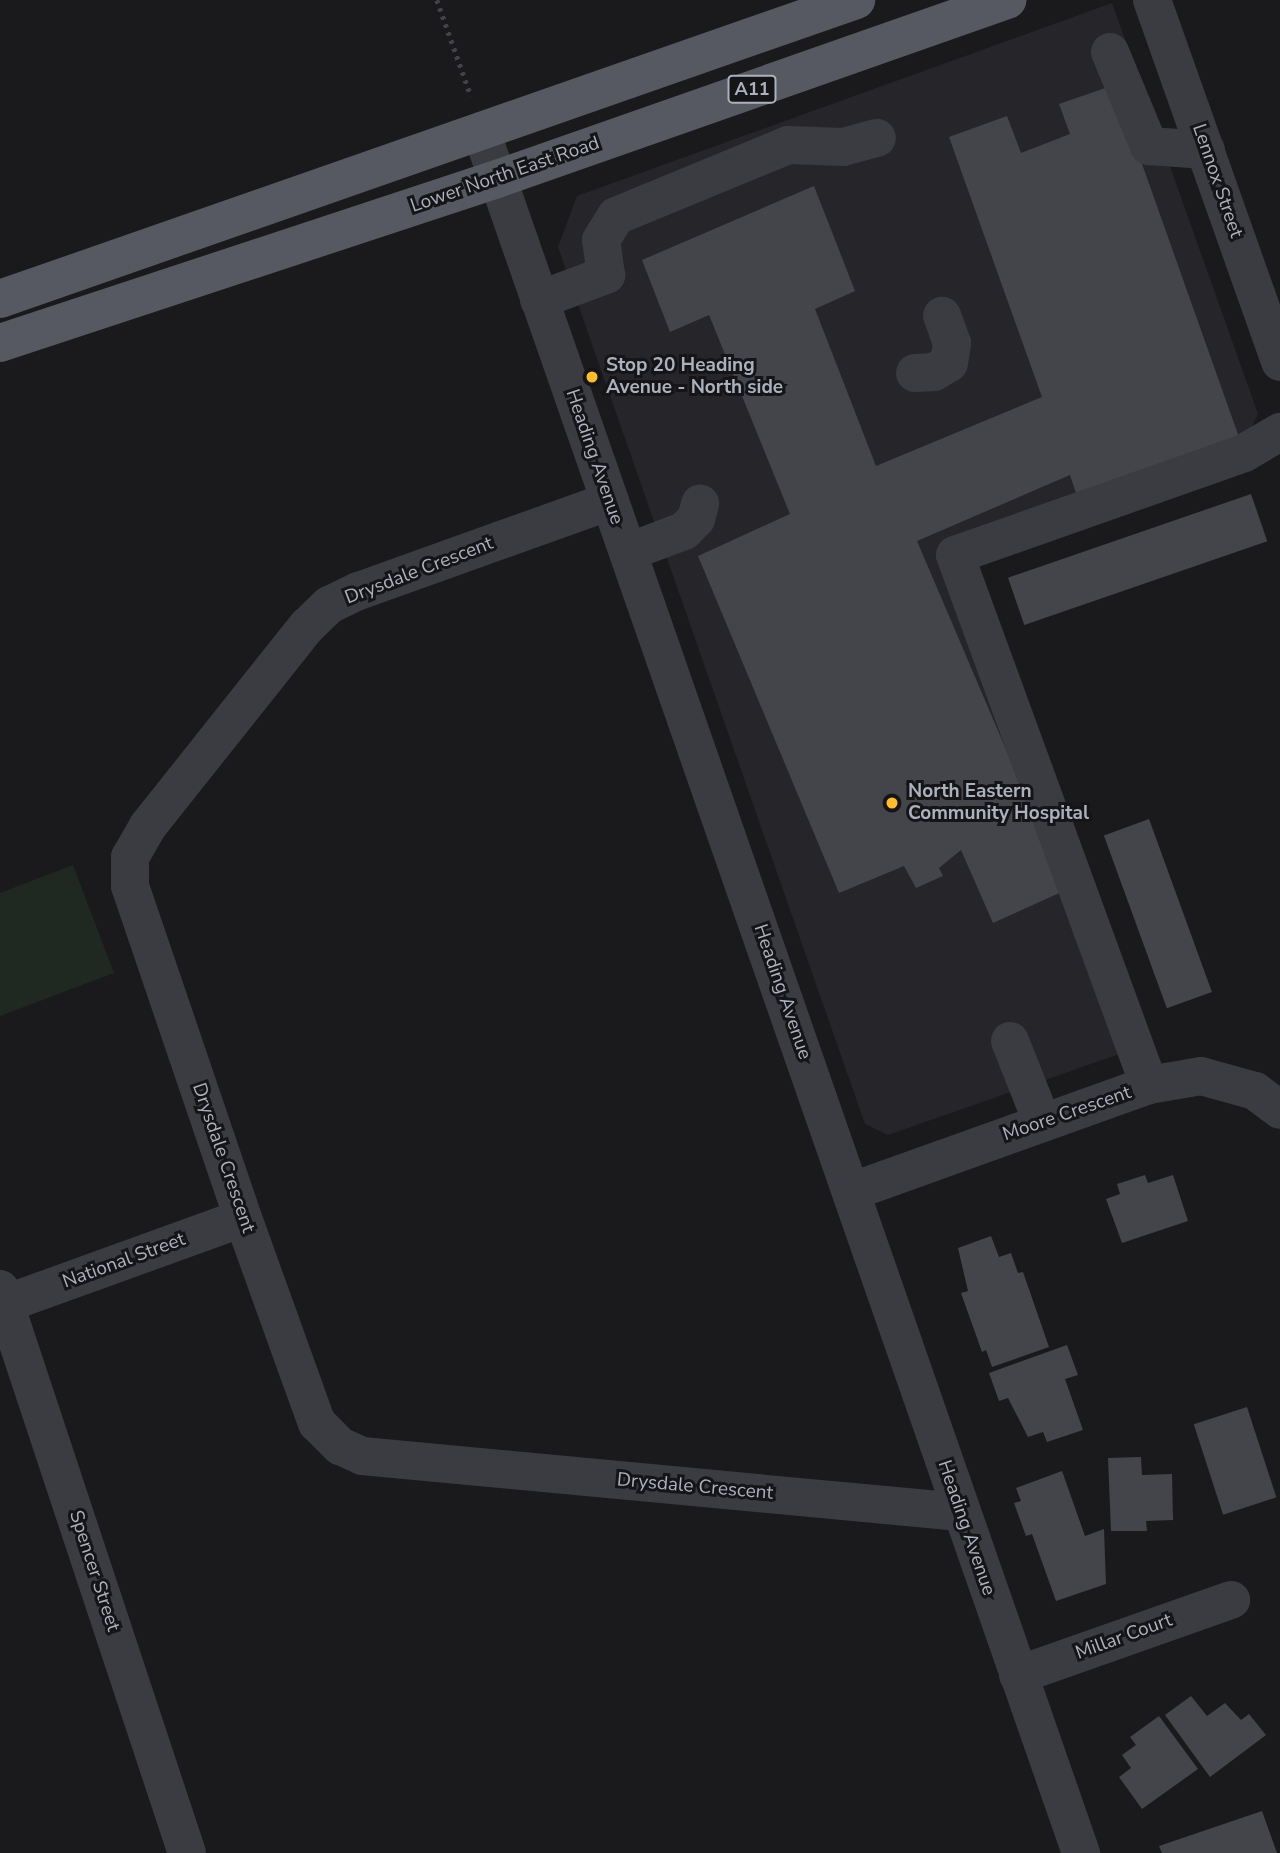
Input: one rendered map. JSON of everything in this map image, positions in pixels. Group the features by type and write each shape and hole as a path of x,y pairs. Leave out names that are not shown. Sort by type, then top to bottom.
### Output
{"main road":[{"name":"A11","path":"0,299 477,117 856,0"},
{"name":"Lower North East Road","path":"0,342 497,179 1007,0"}],"street":[{"name":"Lennox Street","path":"1153,0 1280,362"},
{"path":"1110,52 1149,146 1206,150"},
{"name":"Heading Avenue","path":"477,117 853,1191 960,1512 1081,1853"},
{"path":"539,300 606,275 601,240 616,216 788,145 843,147 877,138"},
{"path":"915,373 934,372 949,363 952,343 942,316"},
{"path":"1149,1085 955,555 1244,453 1280,432"},
{"name":"Drysdale Crescent","path":"610,501 358,591 329,605 307,626 148,826 130,857 130,886 243,1218 317,1423 340,1446 362,1456 960,1512"},
{"path":"628,552 684,531 696,519 700,504"},
{"path":"1010,1041 1042,1122"},
{"name":"Moore Crescent","path":"853,1191 1149,1085 1201,1076 1255,1091 1280,1110"},
{"name":"National Street","path":"3,1296 243,1218"},
{"name":"Spencer Street","path":"3,1296 187,1853"},
{"name":"Millar Court","path":"1018,1675 1231,1600"}],"path":[{"path":"437,0 477,117"}],"shaded area":[{"name":"North Eastern Community Hospital","path":"1112,3 1258,414 1243,445 939,553 1122,1053 888,1135 865,1124 558,247 577,196"},
{"path":"73,865 114,973 0,1016 0,893"}],"building":[{"path":"1114,85 1240,440 1077,496 1070,475 917,541 1066,890 993,923 961,850 939,868 943,876 916,888 904,866 839,893 698,556 790,514 709,315 670,332 642,260 814,186 855,291 815,309 876,466 1042,397 949,137 1007,116 1021,153 1070,134 1059,104"},
{"path":"1251,494 1267,541 1024,625 1008,578"},
{"path":"1149,819 1212,992 1167,1008 1104,835"},
{"path":"1145,1175 1148,1183 1173,1175 1188,1221 1122,1243 1106,1199 1120,1194 1117,1184"},
{"path":"991,1236 999,1257 1011,1253 1018,1273 1023,1272 1049,1347 992,1367 986,1350 982,1352 961,1293 968,1291 958,1248"},
{"path":"1067,1345 1078,1375 1065,1379 1083,1430 1047,1442 1043,1432 1028,1437 1008,1398 999,1401 989,1373"},
{"path":"1247,1407 1276,1497 1223,1515 1194,1424"},
{"path":"1141,1457 1142,1475 1172,1474 1173,1520 1146,1521 1147,1531 1111,1531 1108,1458"},
{"path":"1062,1471 1085,1536 1104,1529 1106,1584 1056,1601 1032,1534 1026,1536 1014,1503 1021,1501 1016,1488"},
{"path":"1191,1696 1207,1716 1225,1703 1241,1720 1249,1714 1266,1735 1210,1777 1165,1715"},
{"path":"1159,1716 1198,1769 1142,1809 1119,1777 1131,1768 1122,1755 1136,1745 1130,1737"},
{"path":"1262,1811 1277,1853 1162,1853 1159,1846"}],"place":[{"name":"Stop 20 Heading Avenue - North side","path":"592,377"},
{"name":"North Eastern Community Hospital","path":"892,803"}]}
